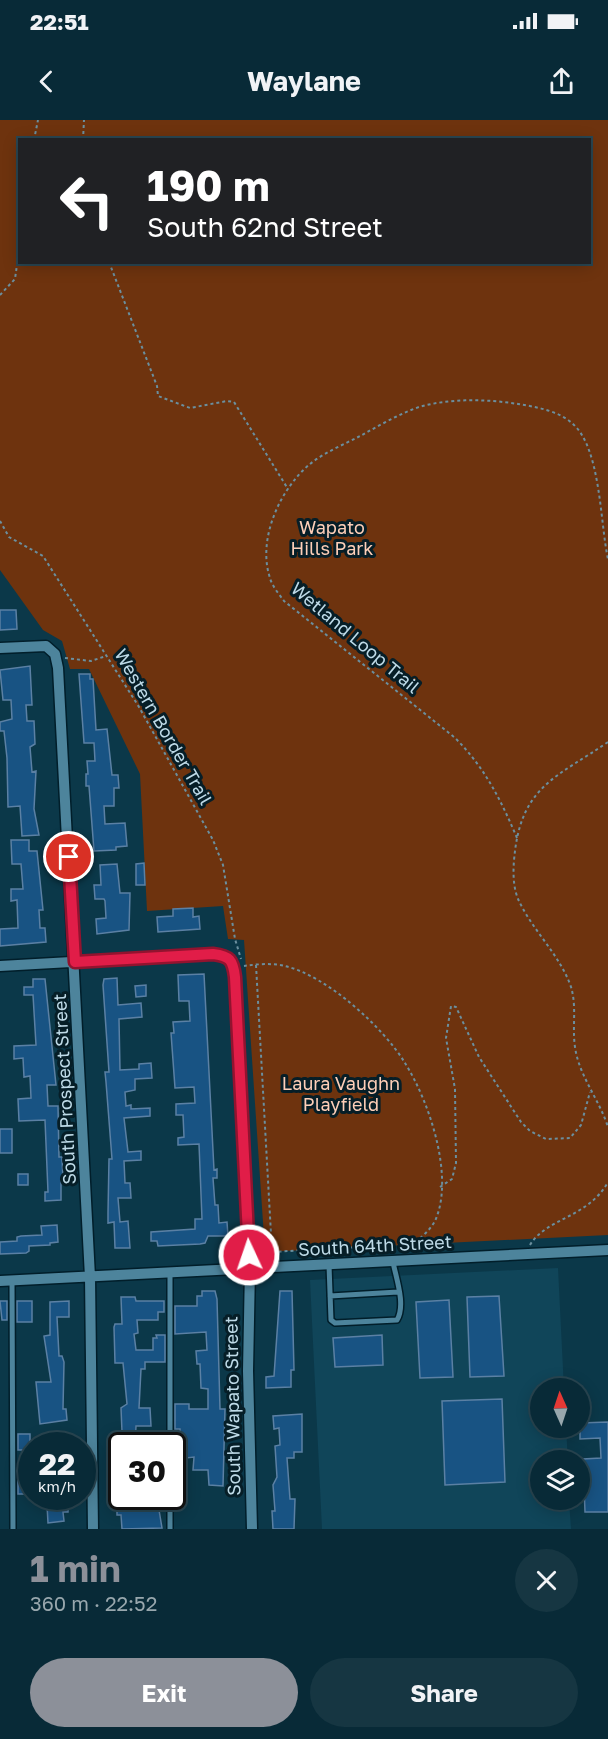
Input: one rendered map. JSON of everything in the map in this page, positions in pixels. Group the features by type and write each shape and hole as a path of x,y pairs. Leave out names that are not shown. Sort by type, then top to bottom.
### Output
{"street":[{"path":"0,648 43,645 54,653"},
{"name":"South Prospect Street","path":"54,653 75,962 90,1277 93,1529"},
{"name":"South Wapato Street","path":"75,962 213,954 231,959 235,977 250,1268 248,1371 252,1529"},
{"path":"0,966 75,962"},
{"name":"South 64th Street","path":"0,1281 608,1250"}],"lane":[{"path":"329,1265 331,1320 335,1323 397,1320 400,1314 393,1262"},
{"path":"170,1272 170,1432"},
{"path":"12,1280 13,1529"},
{"path":"330,1296 398,1292"},
{"path":"170,1510 170,1529"}],"path":[{"path":"34,138 38,120"},
{"path":"83,138 84,120"},
{"path":"0,295 15,279 18,257"},
{"path":"110,264 157,386 158,396 190,408 227,401 234,402 289,490"},
{"name":"Wetland Loop Trail","path":"517,838 499,796 472,755 454,737 284,601 270,581 266,556 267,539 275,514 298,475 312,463 390,420 420,407 465,400 535,407 565,419 583,436 591,455 608,559"},
{"name":"Western Border Trail","path":"0,521 9,537 43,556 139,707 213,840 223,866 235,939 243,966 256,964"},
{"path":"54,653 91,661 106,656"},
{"name":"Wetland Loop Trail","path":"608,742 533,795 523,813 517,838 514,871 518,900 561,965 571,987 575,1015 575,1046 591,1092 608,1127"},
{"path":"256,964 286,966 332,988 375,1024 405,1062 428,1107 441,1163 435,1221 423,1237 413,1244 272,1252 256,964"},
{"path":"440,1187 452,1179 456,1163 455,1089 446,1038 451,1006 456,1007 479,1057 521,1122 530,1131 546,1139 570,1138 581,1125 591,1092"},
{"path":"524,1255 534,1238 595,1200 608,1182"}],"shaded area":[{"path":"558,1268 563,1378 530,1378 530,1438 567,1438 567,1450 530,1450 530,1510 570,1510 571,1529 322,1529 310,1280"}],"green space":[{"name":"Wapato Hills Park","path":"0,120 608,120 608,1235 265,1252 244,940 228,939 223,906 147,911 140,774 89,669 70,669 62,641 43,630 0,570"}],"building":[{"path":"0,610 16,610 17,629 0,630"},
{"path":"30,666 32,705 26,705 27,721 34,721 35,744 30,747 32,772 36,771 34,809 39,835 22,836 20,806 8,807 7,758 4,731 0,731 0,722 12,719 11,700 3,700 0,670"},
{"path":"79,674 90,674 90,679 93,679 96,730 107,729 112,775 118,775 119,788 114,788 114,806 104,806 105,824 125,823 127,846 116,847 116,850 94,851 86,774 88,774 87,761 95,761 94,743 84,743"},
{"path":"11,840 29,840 29,851 37,851 43,910 39,910 40,928 45,928 46,942 0,946 0,929 18,928 17,900 11,901 11,889 23,889 21,864 12,864"},
{"path":"144,863 145,885 136,885 136,864"},
{"path":"117,864 120,893 130,893 129,930 97,934 96,919 106,918 105,901 95,899 94,885 101,885 100,865"},
{"path":"193,908 193,917 199,916 200,929 158,932 157,917 173,916 173,909"},
{"path":"204,974 214,1170 217,1169 217,1178 213,1178 215,1205 218,1205 219,1223 227,1222 228,1236 208,1236 205,1243 200,1244 158,1246 157,1241 151,1241 151,1232 195,1229 195,1219 202,1219 199,1144 178,1145 178,1138 184,1137 183,1115 176,1115 176,1104 195,1103 194,1087 175,1088 171,1033 174,1033 173,1022 190,1021 189,1001 179,1001 178,975"},
{"path":"117,978 118,1005 141,1003 142,1017 119,1019 120,1070 139,1069 139,1064 151,1063 152,1078 135,1079 135,1090 125,1092 126,1106 131,1105 131,1109 150,1108 150,1116 124,1118 128,1152 141,1151 141,1160 124,1161 125,1183 130,1183 131,1198 118,1198 120,1222 128,1221 130,1248 115,1248 114,1222 108,1223 109,1159 112,1159 105,1072 109,1072 103,985 104,979"},
{"path":"33,979 45,979 56,1085 47,1085 48,1106 58,1106 59,1157 62,1157 63,1180 61,1180 61,1200 45,1201 45,1192 48,1192 45,1120 19,1121 18,1099 31,1098 30,1076 24,1077 23,1058 14,1059 14,1046 36,1045 33,995 24,995 24,987 33,987"},
{"path":"146,985 146,996 136,997 135,986"},
{"path":"0,1129 12,1129 12,1153 0,1153"},
{"path":"18,1174 28,1174 28,1185 18,1185"},
{"path":"57,1225 58,1242 50,1243 50,1245 29,1246 29,1251 26,1253 0,1254 0,1242 17,1241 17,1237 21,1236 42,1235 41,1226"},
{"path":"202,1291 215,1291 217,1299 220,1409 225,1409 223,1486 209,1485 208,1470 193,1470 194,1457 186,1458 186,1432 175,1429 175,1404 189,1404 189,1409 208,1409 208,1389 201,1388 200,1364 197,1364 196,1351 207,1350 206,1332 175,1334 175,1306 197,1306 197,1296 202,1296"},
{"path":"280,1291 292,1291 294,1370 291,1370 291,1387 266,1388 266,1377 274,1376"},
{"path":"499,1296 504,1376 470,1377 467,1297"},
{"path":"121,1297 135,1297 136,1301 164,1301 164,1312 158,1312 158,1320 137,1320 138,1333 134,1334 136,1350 153,1350 153,1338 157,1338 156,1335 165,1335 165,1362 145,1362 145,1369 141,1369 139,1408 150,1408 151,1426 136,1426 136,1432 122,1432 121,1408 127,1404 123,1363 115,1363 114,1327 115,1324 122,1324"},
{"path":"449,1300 453,1377 420,1378 416,1302"},
{"path":"0,1301 7,1301 7,1320 2,1320"},
{"path":"17,1301 32,1301 32,1322 17,1322"},
{"path":"69,1301 69,1317 57,1317 59,1356 62,1356 64,1362 63,1409 66,1409 67,1420 40,1424 36,1382 51,1382 44,1336 50,1335 50,1302"},
{"path":"382,1335 383,1365 335,1367 333,1338"},
{"path":"502,1399 505,1482 445,1485 442,1401"},
{"path":"302,1414 302,1452 294,1452 294,1458 287,1458 290,1499 295,1499 294,1529 273,1529 272,1511 275,1511 273,1485 277,1477 275,1446 280,1445 279,1428 274,1429 273,1416"},
{"path":"608,1422 608,1512 585,1512 585,1510 590,1510 590,1459 601,1458 600,1438 580,1439 590,1438 590,1423"},
{"path":"47,1510 68,1510 68,1512 63,1512 64,1521 48,1523"},
{"path":"117,1510 159,1510 162,1528 122,1529 121,1515 117,1515"}],"route":[{"path":"69,857 75,962 213,954 227,956 232,961 235,977 249,1255"}],"park label":[{"name":"Laura Vaughn Playfield","path":"341,1094"}]}
